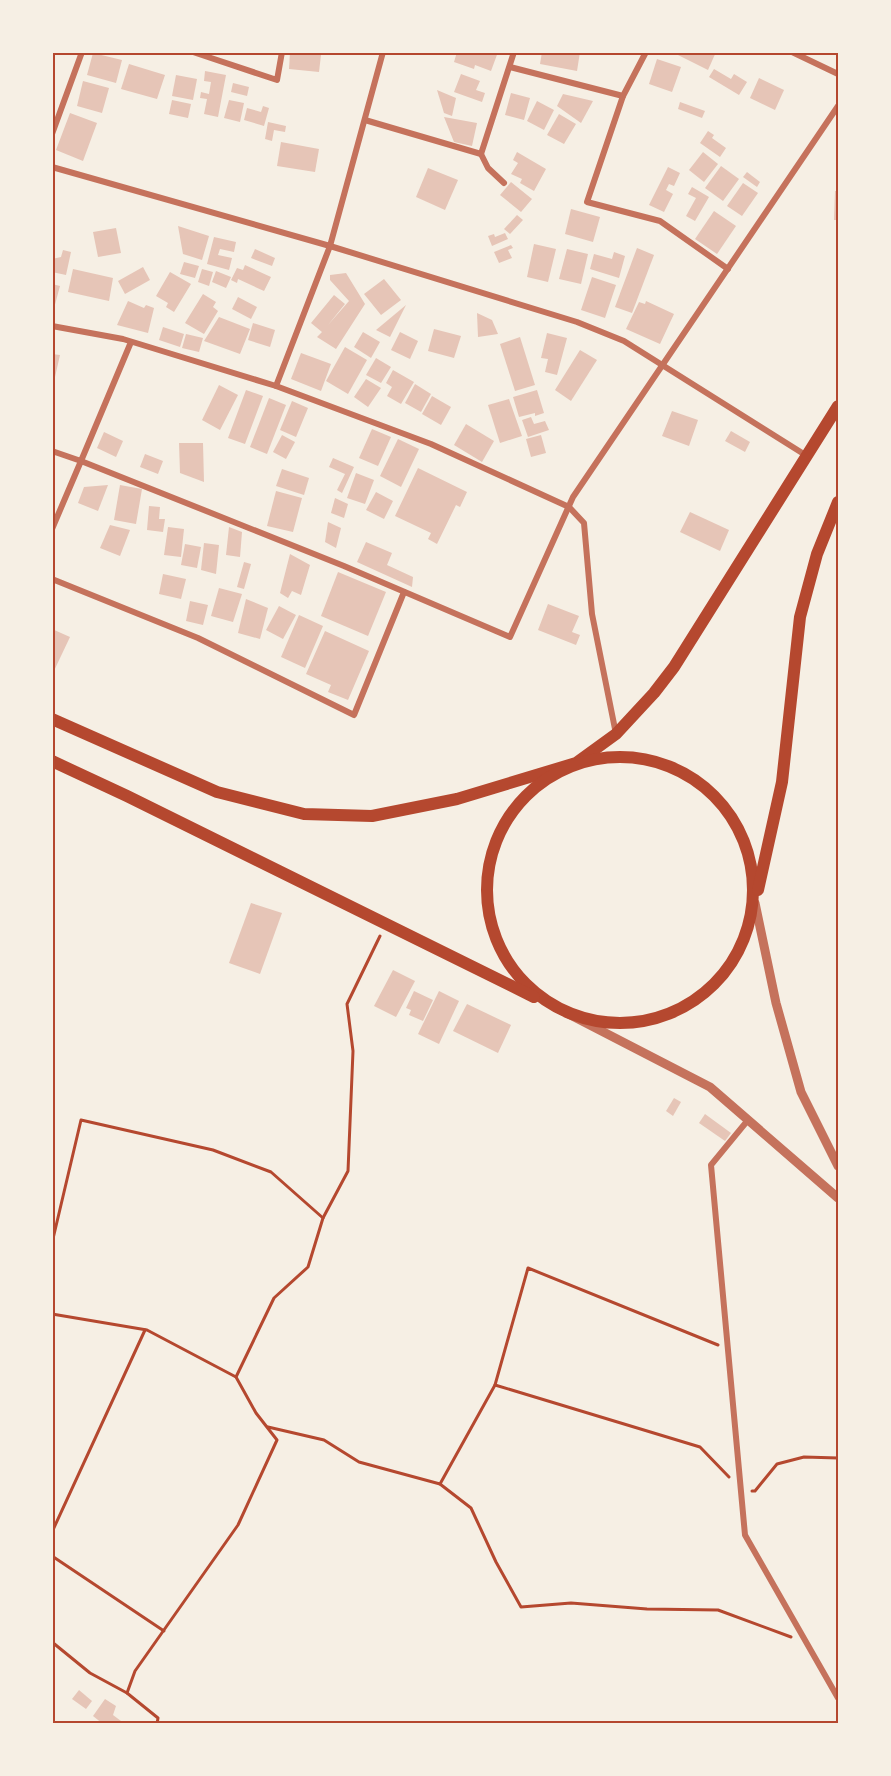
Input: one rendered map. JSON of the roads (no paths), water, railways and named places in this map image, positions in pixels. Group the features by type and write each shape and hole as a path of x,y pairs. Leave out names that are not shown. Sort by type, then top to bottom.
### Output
{"main road":[{"path":"555,1007 520,980 497,943 486,900 490,856 508,816 537,784 576,763 616,734 654,693 674,667 838,406"},
{"path":"52,761 555,1007 597,1022 642,1023 684,1009 719,982 744,946 782,782 800,617 817,554 838,502"},
{"path":"52,719 217,792 304,814 372,816 457,799 576,763 620,756 664,763 704,784 734,818 752,858 755,903"}],"street":[{"path":"52,134 82,52"},
{"path":"193,52 277,81 282,52"},
{"path":"504,183 488,168 481,154 514,52"},
{"path":"646,52 623,96 587,202 660,221 728,269"},
{"path":"792,52 838,74"},
{"path":"276,386 330,246 382,53"},
{"path":"510,68 623,96"},
{"path":"52,451 404,592 510,638 573,497 838,106"},
{"path":"365,120 481,154"},
{"path":"52,167 330,246 577,322 624,341 807,456"},
{"path":"52,327 131,342 276,386 432,444 568,507 584,523 592,614 616,734"},
{"path":"52,529 131,342"},
{"path":"52,579 198,638 354,715 404,592"},
{"path":"755,903 776,1003 801,1092 838,1166"},
{"path":"555,1007 710,1087 838,1198"},
{"path":"748,1120 711,1165 745,1534 838,1698"}]}
